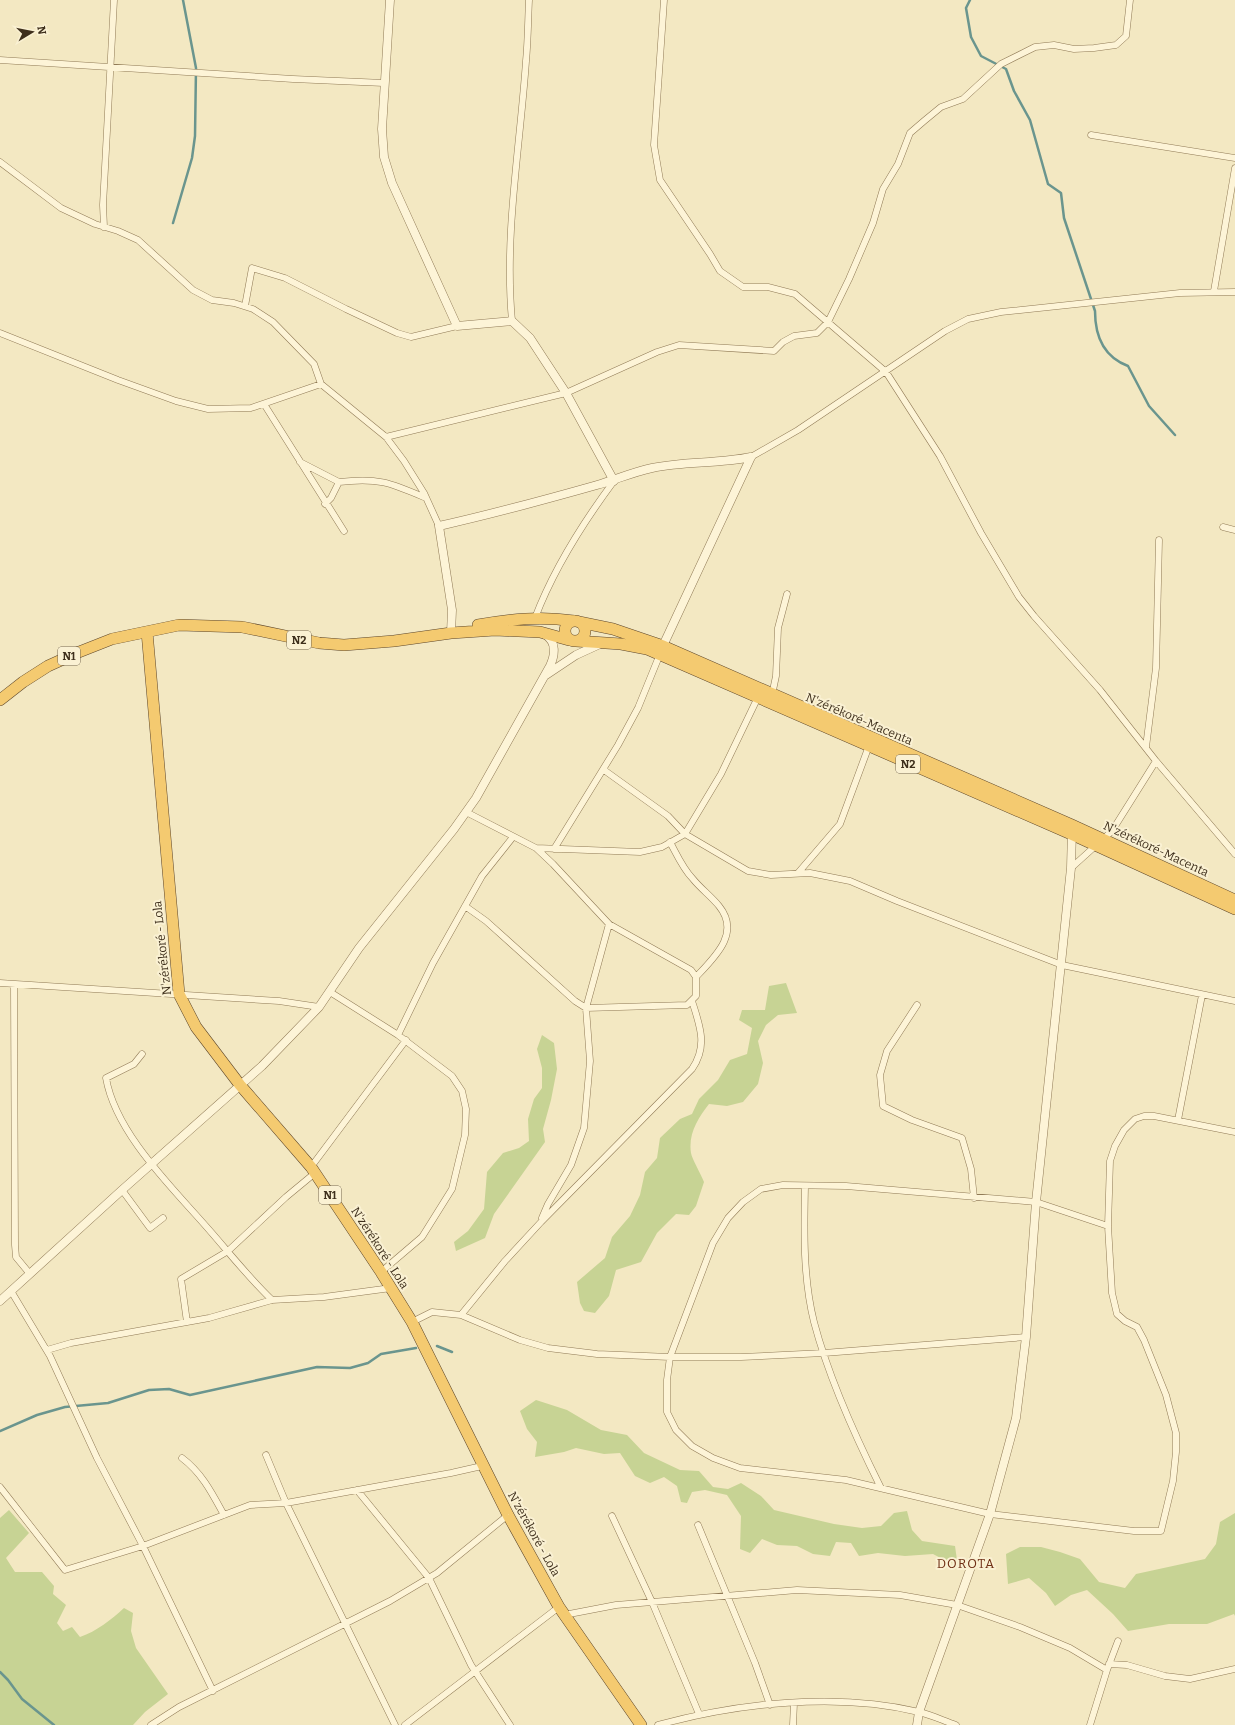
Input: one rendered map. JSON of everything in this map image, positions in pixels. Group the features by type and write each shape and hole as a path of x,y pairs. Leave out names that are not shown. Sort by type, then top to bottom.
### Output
{"highway":[{"name":"N2","path":"451,633 478,625 535,618 576,621 613,629 759,694 1072,829 1235,909"},
{"path":"576,621 583,626 585,632 582,638 572,641 566,636 565,630 568,624 576,621"},
{"name":"N2","path":"147,632 179,625 242,628 318,643 344,645 394,641 451,633 495,630 540,632 572,641 637,646 661,650"},
{"name":"N1","path":"0,700 23,682 48,666 112,639 147,632"},
{"name":"N'zérékoré - Lola","path":"147,632 179,994 196,1027 240,1085 313,1170 381,1272 412,1322 482,1466 562,1611 641,1725"},
{"name":"N'zérékoré-Macenta","path":"759,694 772,695 870,742"},
{"name":"N'zérékoré-Macenta","path":"1099,842 1235,900"}],"street":[{"path":"104,227 103,205 112,68 114,0"},
{"path":"390,0 382,129 384,157 392,183 457,326"},
{"path":"528,0 526,60 509,246 509,288 512,321 530,338 566,393 614,480"},
{"path":"664,0 654,145 660,180 710,254 720,272 743,287 768,287 795,294 886,372 940,456 981,533 1019,597 1100,690 1156,761 1235,854"},
{"path":"386,437 566,393 657,352 679,345 774,350 783,342 794,336 817,332 828,322 873,223 883,189 898,164 910,133 941,107 963,99 1001,64 1035,47 1054,45 1074,49 1116,45 1126,36 1130,0"},
{"path":"0,60 293,79 384,83"},
{"path":"1091,135 1235,158"},
{"path":"0,162 61,208 95,224 138,240 193,290 212,300 246,306 273,322 314,364 321,384 386,437 404,461 426,498 439,526 452,610 451,633"},
{"path":"1214,291 1235,168"},
{"path":"246,306 252,268 285,278 346,310 397,333 411,337 457,326 512,321"},
{"path":"439,526 500,513 651,468 690,463 732,461 751,457 798,430 945,331 968,319 1001,312 1104,301 1214,291 1235,292"},
{"path":"0,333 118,380 176,401 208,409 228,410 251,408 321,384"},
{"path":"264,404 344,531"},
{"path":"554,849 604,770 638,708 661,650 751,457"},
{"path":"300,461 339,482 368,479 388,482 426,498"},
{"path":"535,618 561,560 582,524 614,480"},
{"path":"326,504 331,498 339,482"},
{"path":"1223,527 1235,530"},
{"path":"1146,747 1156,668 1159,540"},
{"path":"772,695 776,676 778,628 787,594"},
{"path":"0,1301 152,1163 262,1066 319,1007 359,948 476,798 544,677 555,651 550,638 540,632"},
{"path":"544,677 576,655 605,643"},
{"path":"536,848 640,852 662,847 685,834 721,774 759,694"},
{"path":"798,873 840,824 870,742"},
{"path":"1071,868 1120,821 1156,761"},
{"path":"604,770 668,816 685,834 748,871 770,875 810,873 850,880 897,901 1062,965 1235,1001"},
{"path":"465,906 486,921 575,1001 586,1008 687,1005 696,996 698,985 696,977 691,970 609,924 536,848 513,838 466,812"},
{"path":"917,1725 919,1712 990,1514 1016,1418 1026,1337 1036,1202 1062,965 1071,868 1072,829"},
{"path":"398,1035 433,963 482,876 513,838"},
{"path":"670,842 691,878 718,904 724,912 728,922 728,932 724,942 696,977"},
{"path":"541,1222 548,1204 571,1165 584,1128 590,1061 586,1008 609,924"},
{"path":"0,983 279,1001 319,1007"},
{"path":"14,984 15,1245 16,1257 30,1274"},
{"path":"330,992 406,1040 452,1076 462,1091 466,1109 465,1135 452,1189 422,1237 381,1272"},
{"path":"1178,1120 1202,995"},
{"path":"461,1315 505,1261 541,1222 644,1119 695,1065 700,1054 702,1032 692,1001"},
{"path":"917,1006 887,1051 880,1075 883,1106 912,1120 962,1138 971,1169 974,1198"},
{"path":"187,1322 182,1279 228,1251 313,1170 406,1040"},
{"path":"142,1054 134,1064 106,1078 108,1087 122,1121 134,1140 177,1194 272,1300"},
{"path":"1108,1226 1036,1202 974,1198 846,1186 783,1185 761,1189 743,1202 728,1218 713,1244 670,1357 667,1380 667,1412 676,1430 692,1446 713,1458 740,1468 846,1480 990,1514 1134,1531 1161,1531 1172,1481 1176,1452 1174,1421 1166,1395 1144,1340 1136,1327 1125,1321 1117,1314 1112,1294 1108,1226 1110,1161 1124,1130 1135,1119 1144,1116 1178,1120 1235,1132"},
{"path":"805,1186 804,1232 814,1320 824,1353 864,1455 881,1488"},
{"path":"122,1190 150,1228 163,1218"},
{"path":"47,1350 71,1343 233,1312 272,1300 324,1297 391,1288"},
{"path":"11,1291 47,1350 97,1458 143,1546 213,1691"},
{"path":"412,1322 432,1312 461,1315 520,1340 548,1348 597,1354 670,1357 742,1357 824,1353 1026,1337"},
{"path":"266,1455 286,1503 395,1725"},
{"path":"182,1458 194,1467 210,1488 224,1515"},
{"path":"0,1487 65,1570 143,1546 250,1505 286,1503 482,1466"},
{"path":"357,1490 429,1578 475,1672 510,1725"},
{"path":"152,1725 179,1707 390,1601 429,1578 508,1515"},
{"path":"612,1516 652,1602 699,1714"},
{"path":"698,1524 755,1663 770,1705"},
{"path":"405,1725 475,1672 562,1611 726,1595 797,1590 845,1591 900,1595 957,1605 1020,1627 1070,1648 1108,1667 1127,1665 1164,1676 1190,1679 1235,1669"},
{"path":"1090,1725 1108,1667 1118,1641"},
{"path":"658,1725 699,1714 770,1705 856,1702 919,1712 956,1725"},
{"path":"793,1725 794,1703"}],"green space":[{"path":"786,983 797,1013 778,1015 766,1025 758,1041 763,1063 758,1084 743,1102 727,1106 709,1104 701,1115 692,1133 690,1146 691,1153 704,1182 696,1206 689,1215 676,1214 657,1233 641,1262 616,1270 609,1296 595,1313 584,1311 580,1303 577,1282 605,1258 612,1237 630,1216 640,1195 645,1172 657,1158 660,1138 680,1119 692,1114 699,1099 718,1080 730,1060 747,1054 752,1028 739,1020 742,1010 765,1010 769,986"},
{"path":"542,1035 554,1043 557,1069 551,1100 543,1129 545,1142 494,1214 485,1238 456,1251 454,1242 468,1231 484,1209 487,1172 503,1153 519,1148 529,1141 528,1119 534,1099 542,1088 542,1068 537,1049"},
{"path":"536,1400 567,1410 601,1430 627,1435 644,1453 680,1470 699,1471 713,1487 728,1489 741,1483 761,1496 774,1510 834,1524 862,1528 881,1526 894,1513 907,1511 912,1530 922,1541 955,1546 957,1560 950,1563 933,1554 905,1556 878,1553 859,1556 851,1543 836,1542 830,1556 813,1554 797,1546 777,1545 762,1539 750,1553 740,1549 741,1516 727,1495 705,1490 692,1492 687,1503 681,1502 677,1486 664,1477 650,1483 635,1476 620,1453 604,1454 576,1448 564,1452 535,1457 537,1442 527,1429 520,1411"},
{"path":"9,1510 29,1533 6,1558 15,1572 42,1572 54,1586 53,1594 66,1605 57,1623 63,1631 72,1627 80,1637 104,1625 124,1608 133,1613 131,1631 136,1648 168,1694 145,1712 133,1725 0,1725 0,1518"},
{"path":"1235,1513 1235,1616 1234,1614 1207,1624 1169,1624 1128,1631 1113,1614 1087,1590 1071,1595 1055,1606 1046,1593 1029,1578 1008,1584 1006,1554 1020,1547 1041,1547 1080,1559 1099,1582 1125,1588 1136,1574 1205,1559 1216,1544 1220,1522"}],"waterway":[{"path":"173,223 192,158 195,136 196,68 183,0"},
{"path":"970,0 966,8 971,37 981,56 1006,69 1014,91 1030,120 1048,184 1061,193 1064,218 1095,311 1095,320 1102,344 1113,357 1128,366 1149,406 1175,435"},
{"path":"437,1346 452,1352"},
{"path":"0,1431 37,1415 65,1407 108,1403 149,1390 169,1389 190,1395 317,1367 350,1368 368,1363 381,1354 416,1348"},
{"path":"0,1672 22,1699 54,1725"}],"district":[{"name":"DOROTA","path":"966,1563"}]}
